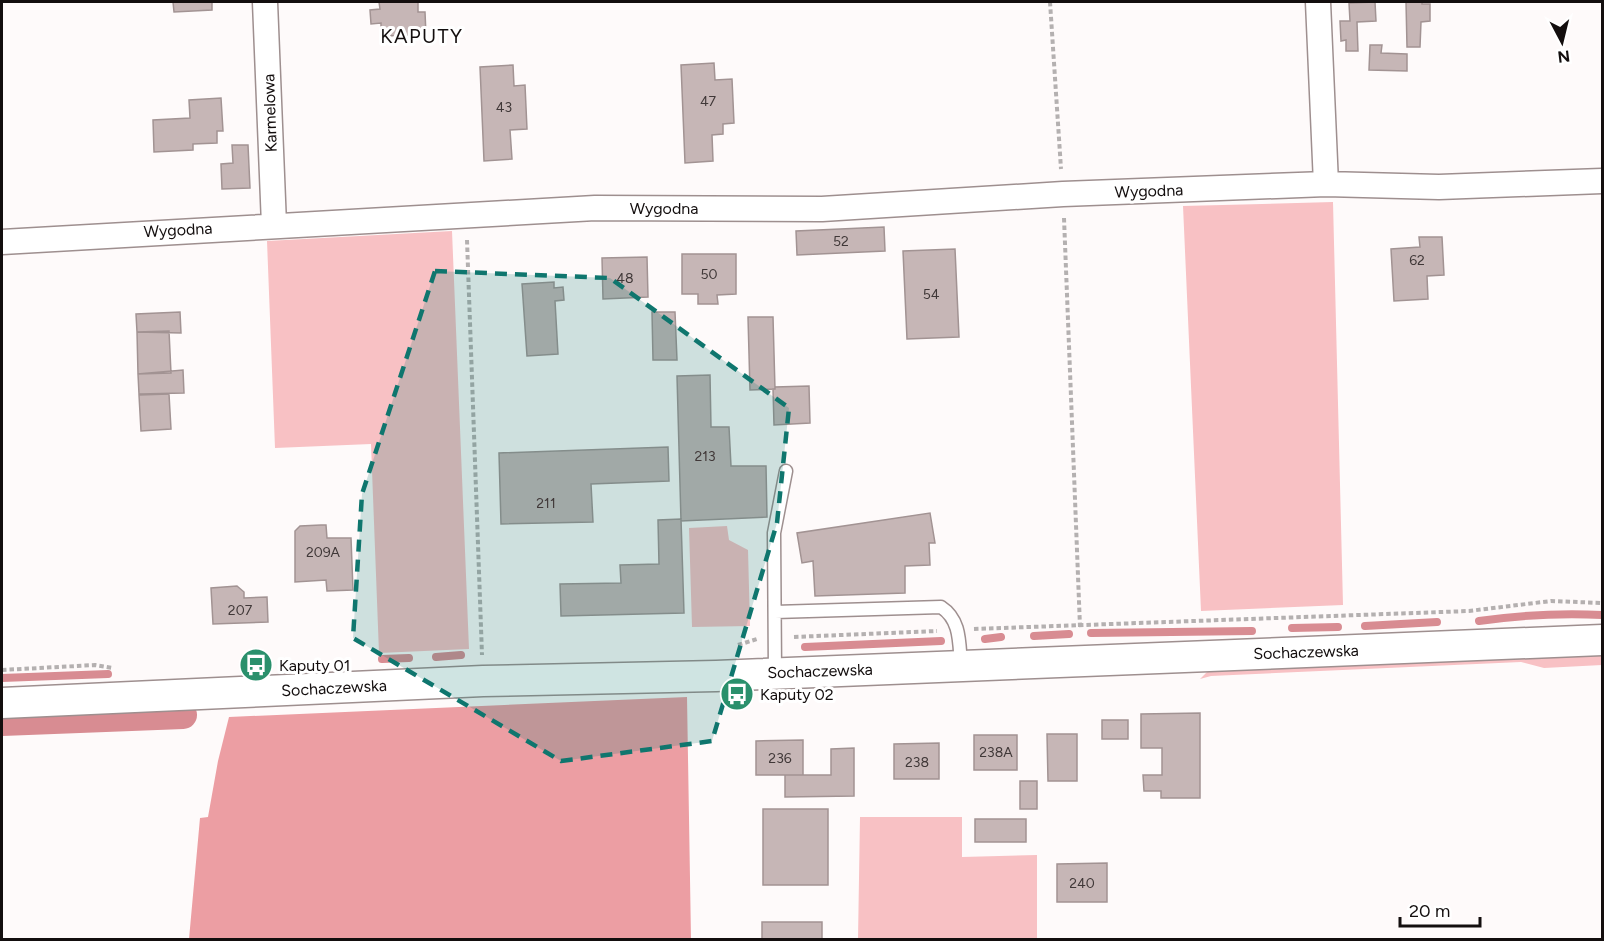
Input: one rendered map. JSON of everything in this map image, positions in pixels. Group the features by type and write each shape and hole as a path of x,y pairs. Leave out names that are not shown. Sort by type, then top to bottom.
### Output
{"street":[{"name":"Karmelowa","path":"265,2 274,225"},
{"path":"1318,2 1326,184"},
{"name":"Wygodna","path":"2,242 595,208 822,209 1063,195 1326,184 1439,187 1602,181"},
{"name":"Sochaczewska","path":"2,703 483,681 775,673 1602,640"}],"lane":[{"path":"775,673 774,533 786,471"},
{"path":"775,612 941,607 951,613 956,623 961,666"}],"path":[{"path":"1050,2 1063,195 1082,661"},
{"path":"466,215 483,681"},
{"path":"730,648 755,639 1469,611 1551,601 1602,603"}],"highlighted area":[{"path":"435,271 610,278 789,408 777,523 712,741 561,761 353,638 362,494"}],"shaded area":[{"path":"1333,202 1343,605 1201,611 1183,206"},
{"path":"452,231 469,649 379,653 371,444 275,448 267,241"},
{"path":"727,526 729,540 748,550 750,626 692,627 689,528"},
{"path":"1602,652 1602,665 1544,668 1521,662 1211,676 1200,679 1209,670"},
{"path":"687,697 691,939 189,939 200,818 208,817 229,717"},
{"path":"860,817 962,817 962,857 1037,855 1037,939 858,939"}],"building":[{"path":"173,2 212,2 212,10 174,12"},
{"path":"379,2 418,2 418,12 425,12 426,35 381,36 381,23 371,24 370,10 380,9"},
{"path":"1375,2 1376,21 1357,22 1358,51 1346,51 1346,40 1341,41 1340,21 1350,21 1349,3"},
{"path":"1406,2 1430,4 1430,21 1421,22 1420,47 1407,47"},
{"path":"1370,45 1382,45 1381,53 1407,54 1407,71 1369,70"},
{"path":"714,63 715,80 732,79 734,123 723,124 723,134 712,135 713,161 685,163 681,65"},
{"path":"513,65 514,86 525,85 527,129 510,130 512,159 484,161 480,67"},
{"path":"221,98 223,131 217,131 217,143 193,144 193,150 154,152 153,120 190,118 189,100"},
{"path":"232,145 248,145 250,188 222,189 221,164 233,163"},
{"path":"884,227 885,251 797,255 796,231"},
{"path":"1419,237 1442,237 1444,275 1427,276 1428,299 1394,301 1391,249 1420,247"},
{"path":"955,249 959,337 907,339 903,251"},
{"path":"682,254 736,254 736,294 717,295 718,304 698,304 698,294 682,294"},
{"path":"647,257 648,297 603,299 602,258"},
{"path":"554,282 554,288 563,287 564,300 555,301 558,354 527,356 522,284"},
{"path":"180,312 181,333 137,332 136,314"},
{"path":"652,312 675,312 677,360 653,360"},
{"path":"748,317 773,317 775,389 750,390"},
{"path":"169,331 171,373 138,374 137,332"},
{"path":"183,370 184,393 139,394 138,374"},
{"path":"710,375 711,427 729,427 731,466 766,466 767,517 681,521 677,376"},
{"path":"809,386 810,423 774,425 773,389 775,387"},
{"path":"169,394 171,429 141,431 139,395"},
{"path":"668,447 669,481 591,484 593,522 501,524 499,453"},
{"path":"930,513 935,543 929,543 930,565 905,566 905,593 815,596 813,561 802,563 797,533"},
{"path":"681,519 684,613 561,616 560,584 621,583 620,565 659,564 658,520"},
{"path":"326,525 327,538 351,538 353,590 327,591 326,580 295,582 295,531 300,526"},
{"path":"237,586 244,592 244,598 267,597 268,622 213,624 211,588"},
{"path":"1200,713 1200,798 1161,798 1161,791 1144,791 1143,775 1162,775 1162,748 1141,748 1141,714"},
{"path":"1102,720 1128,720 1128,739 1102,739"},
{"path":"1047,734 1077,734 1077,781 1048,781"},
{"path":"974,735 1017,735 1017,770 974,770"},
{"path":"803,740 803,775 756,775 756,741"},
{"path":"939,743 939,779 894,779 894,744"},
{"path":"854,748 854,796 785,797 785,775 831,775 831,749"},
{"path":"1020,781 1037,781 1037,809 1020,809"},
{"path":"763,809 828,809 828,885 763,885"},
{"path":"975,819 1026,819 1026,842 975,842"},
{"path":"1107,863 1107,902 1057,902 1057,864"},
{"path":"762,922 822,922 822,940 762,940"}],"waterway":[{"path":"1479,621 1541,615 1602,615"},
{"path":"1365,626 1437,622"},
{"path":"1292,628 1338,627"},
{"path":"1091,633 1252,631"},
{"path":"1034,636 1069,634"},
{"path":"985,639 1001,637"},
{"path":"805,647 941,641"},
{"path":"436,657 461,655"},
{"path":"382,659 409,658"},
{"path":"2,678 108,674"},
{"path":"2,722 183,715"}],"place":[{"name":"Kaputy 01","path":"256,665"},
{"name":"Kaputy 02","path":"737,694"}],"district":[{"name":"KAPUTY","path":"422,36"}]}
